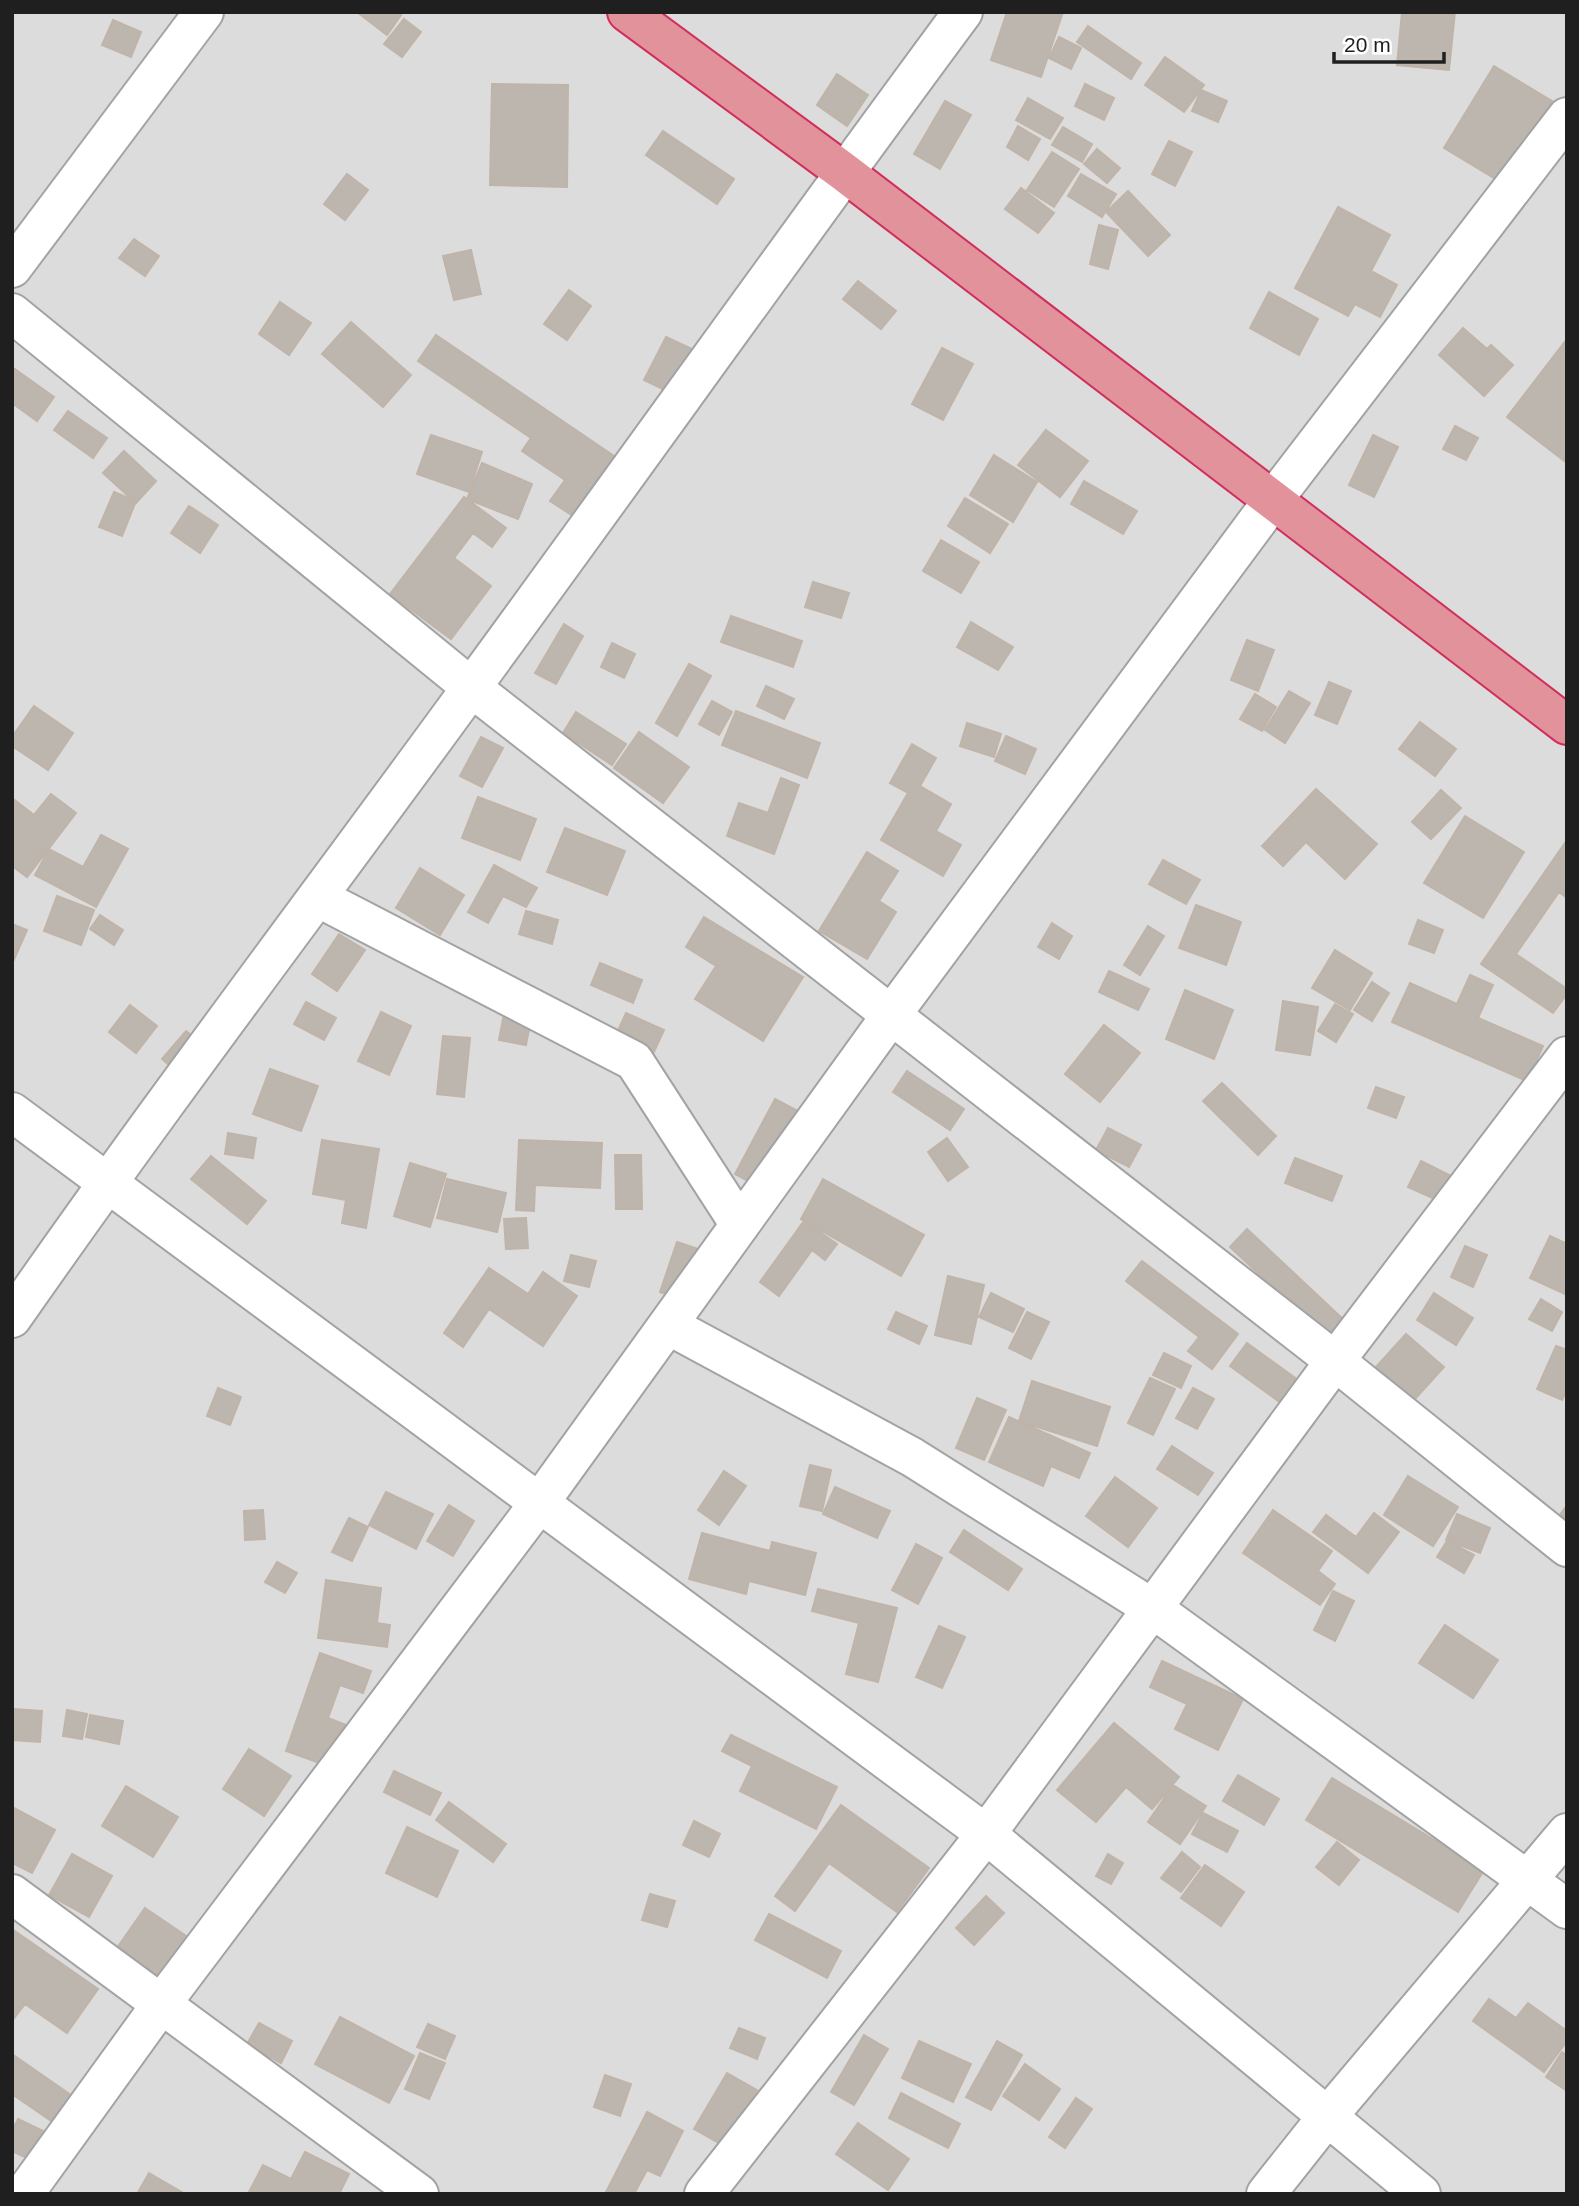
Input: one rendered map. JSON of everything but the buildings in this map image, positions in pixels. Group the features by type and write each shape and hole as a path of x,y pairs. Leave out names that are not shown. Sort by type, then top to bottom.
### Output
{"highway":[{"path":"627,12 844,172 1567,725"}],"street":[{"path":"12,268 204,12"},
{"path":"12,1318 107,1181 472,688 844,172 963,12"},
{"path":"24,2194 162,2003 540,1502 892,1014 1273,500 1567,117"},
{"path":"12,313 472,688 1335,1361 1567,1547"},
{"path":"317,897 634,1061 740,1225"},
{"path":"704,2194 986,1833 1335,1361 1567,1056"},
{"path":"12,1112 986,1833 1421,2194"},
{"path":"668,1325 912,1457 1152,1608 1567,1909"},
{"path":"1266,2194 1327,2117 1567,1833"},
{"path":"12,1894 419,2194"}],"shaded area":[{"path":"12,12 1567,12 1567,2194 12,2194"}]}
